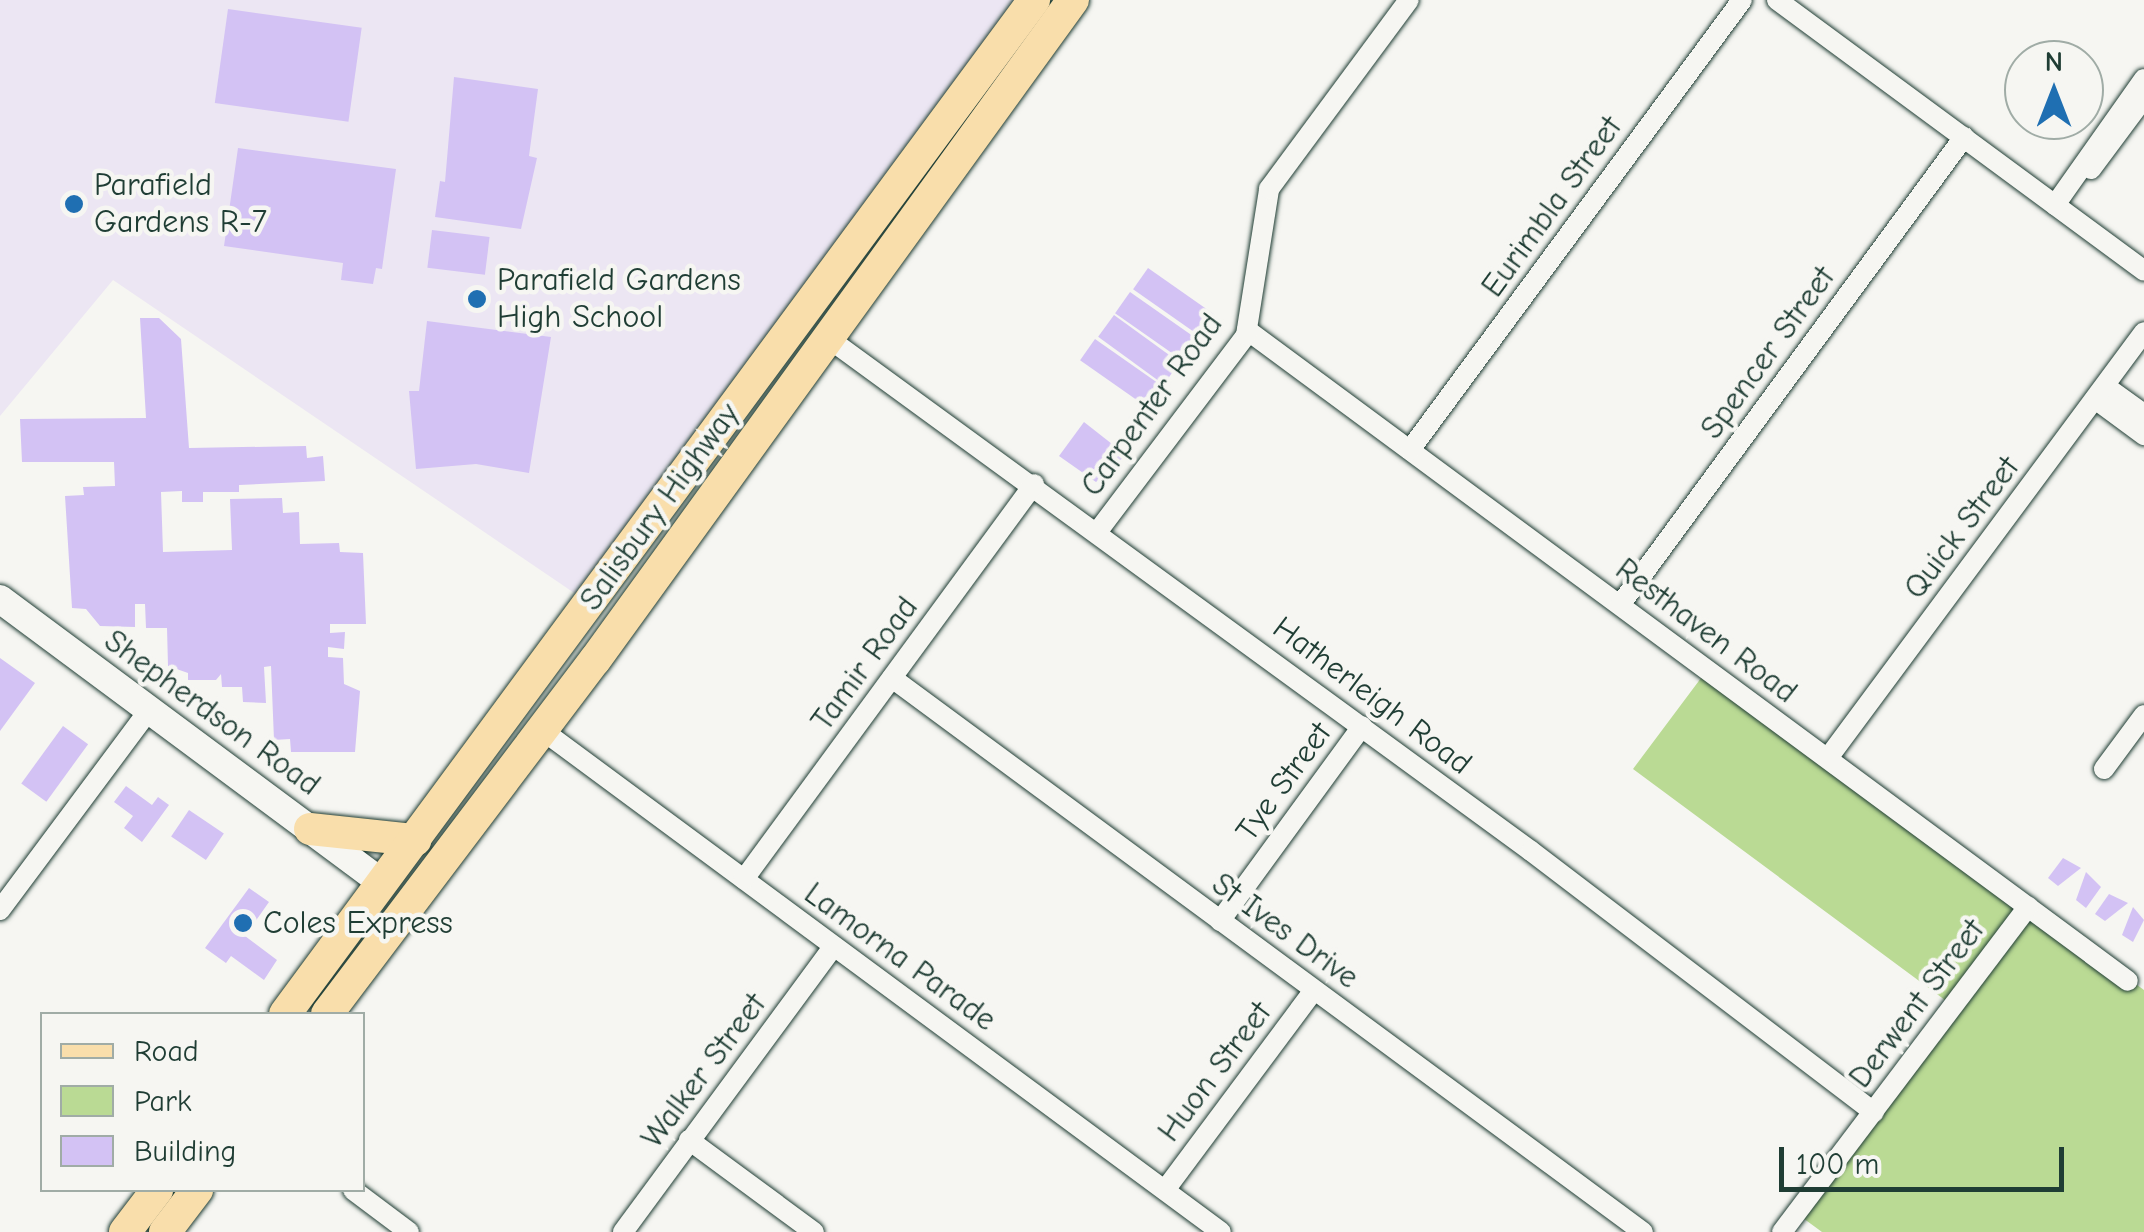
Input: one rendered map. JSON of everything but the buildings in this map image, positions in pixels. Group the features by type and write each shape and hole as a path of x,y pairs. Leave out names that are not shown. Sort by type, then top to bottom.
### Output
{"main road":[{"name":"Salisbury Highway","path":"287,1012 376,878 415,840 800,318 1045,5"},
{"name":"Salisbury Highway","path":"329,1012 542,730 828,338 1045,5"},
{"path":"800,318 828,338"},
{"path":"310,828 415,840"},
{"path":"376,878 411,904"},
{"path":"125,1232 155,1192"},
{"path":"165,1232 195,1192"}],"street":[{"name":"Carpenter Road","path":"1098,531 1247,330 1269,189 1409,0"},
{"name":"Eurimbla Street","path":"1410,450 1742,0"},
{"path":"1778,0 2144,271"},
{"path":"2055,205 2144,78"},
{"path":"2055,205 2144,98"},
{"name":"Spencer Street","path":"1620,605 1964,137"},
{"name":"Resthaven Road","path":"1247,330 2128,981"},
{"name":"Quick Street","path":"1828,758 2144,332"},
{"name":"Hatherleigh Road","path":"828,338 1362,726 1874,1112"},
{"path":"2100,392 2144,414"},
{"path":"2100,392 2144,435"},
{"name":"Tamir Road","path":"744,879 1034,484"},
{"name":"Shepherdson Road","path":"0,600 376,878"},
{"name":"St Ives Drive","path":"892,678 1643,1232"},
{"path":"0,910 150,710"},
{"path":"2104,768 2144,715"},
{"name":"Tye Street","path":"1220,921 1362,726"},
{"name":"Lamorna Parade","path":"542,730 1221,1232"},
{"name":"Derwent Street","path":"1782,1232 2028,906"},
{"name":"Walker Street","path":"623,1232 834,946"},
{"name":"Huon Street","path":"1165,1190 1314,990"},
{"path":"690,1140 814,1232"},
{"path":"356,1192 409,1232"}],"shaded area":[{"name":"Parafield Gardens High School","path":"0,0 1027,0 589,603 113,280 0,416"}],"green space":[{"path":"1707,670 2144,990 2144,1232 1822,1232 1796,1213 1953,1006 1633,769"}],"place":[{"name":"Parafield Gardens R-7","path":"74,204"},
{"name":"Parafield Gardens High School","path":"477,299"},
{"name":"Coles Express","path":"243,923"}]}
